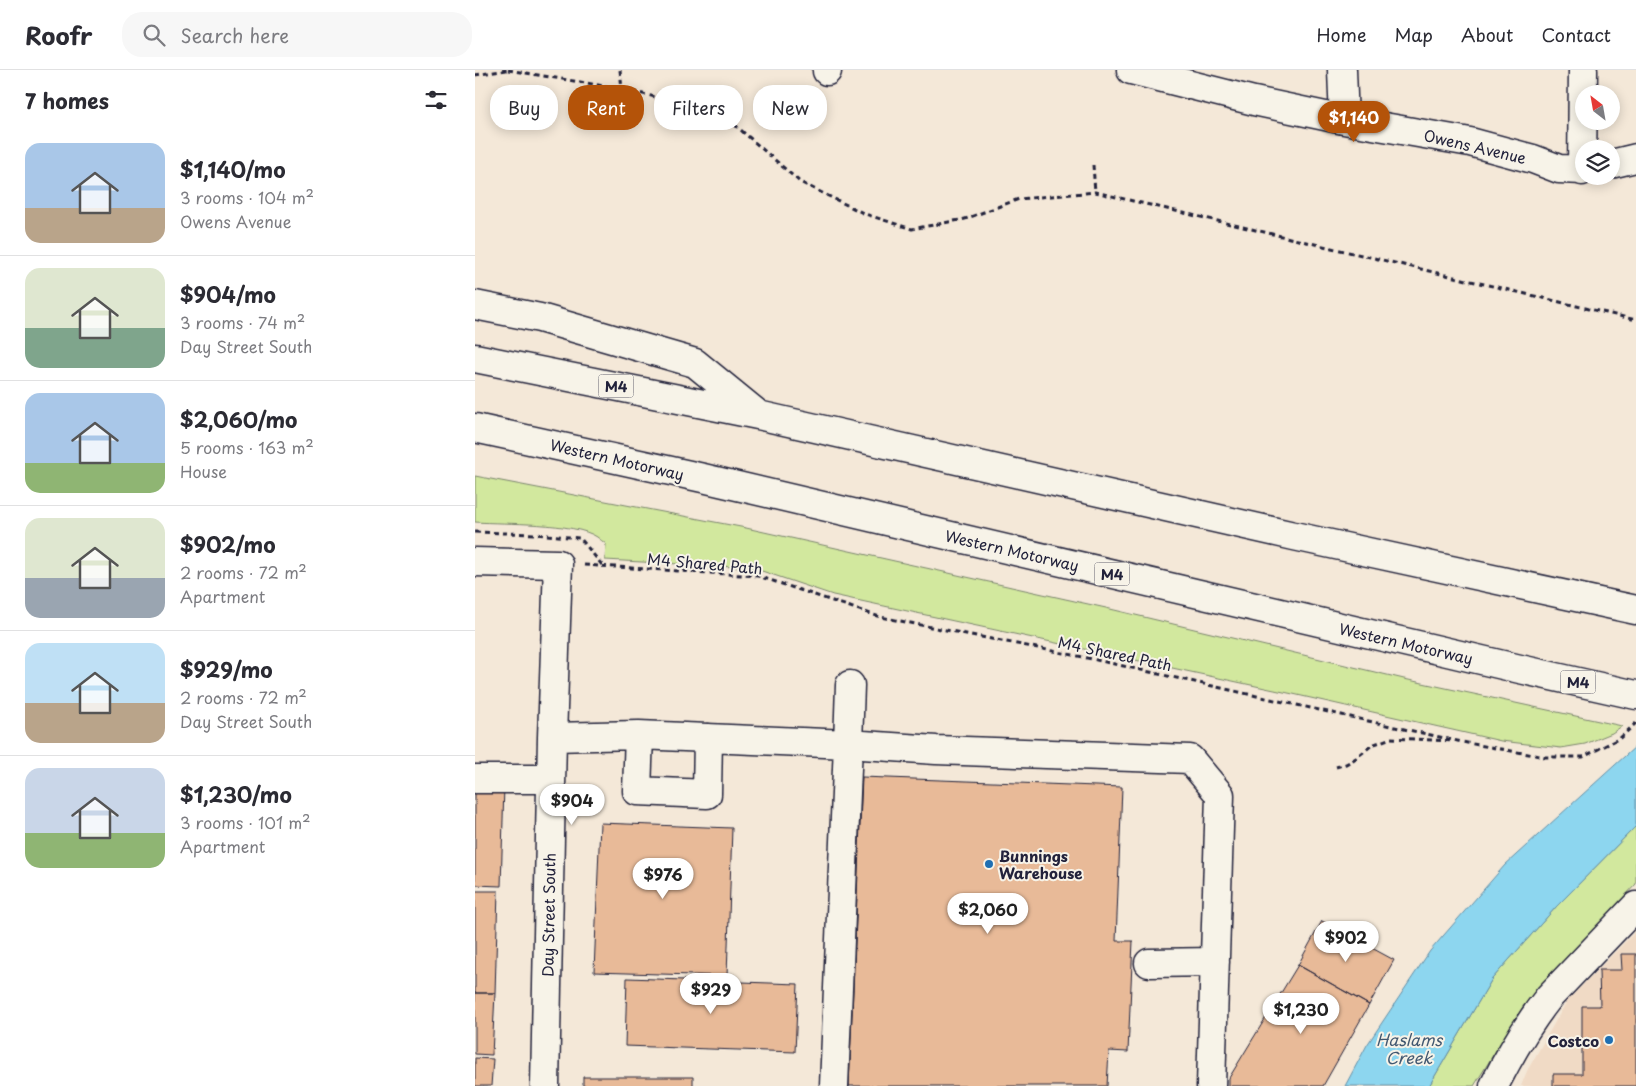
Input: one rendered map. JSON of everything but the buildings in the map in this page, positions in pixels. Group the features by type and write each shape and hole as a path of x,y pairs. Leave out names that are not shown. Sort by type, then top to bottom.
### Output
{"main road":[{"name":"Owens Avenue","path":"1131,70 1255,101 1344,120 1470,142 1533,159 1559,169 1575,170"},
{"path":"1342,70 1344,120"},
{"path":"1583,70 1583,140"},
{"path":"1620,162 1636,158"},
{"path":"475,305 540,318 695,363 758,415"},
{"name":"M4","path":"475,358 758,415 1285,534 1636,610"},
{"name":"Western Motorway","path":"475,428 713,481 1636,695"},
{"name":"Day Street South","path":"475,562 558,564 552,737 545,1086"},
{"path":"834,1086 850,685"},
{"path":"552,737 639,735 848,744 936,750 1190,759 1221,795 1211,1086"},
{"path":"639,735 637,791 707,794 708,738"},
{"path":"475,779 551,779"},
{"path":"1494,1086 1515,1044 1537,1012 1636,906"},
{"path":"1149,963 1215,962"}],"path":[{"path":"475,75 508,70 598,85"},
{"path":"620,70 622,85"},
{"path":"644,94 706,109 735,124 800,182 865,214 912,228 965,219 1019,199 1095,192 1636,320"},
{"path":"1093,165 1095,192"},
{"name":"M4 Shared Path","path":"603,565 758,576 880,617 1083,657 1462,742 1545,757 1583,757 1620,738 1636,723"},
{"path":"1336,767 1346,764 1373,745 1391,738 1462,742"}],"shaded area":[{"name":"Costco","path":"1636,927 1636,1086 1521,1086 1527,1071 1567,1001 1634,933"}],"green space":[{"path":"475,476 746,528 1106,608 1404,679 1622,726 1612,733 1585,744 1561,748 1501,741 1293,694 833,595 753,568 605,560 606,544 587,532 556,526 475,522"},
{"path":"1636,826 1636,884 1524,1005 1474,1086 1429,1086 1492,979 1556,907"}],"water":[{"name":"Haslams Creek","path":"1636,746 1636,826 1556,907 1492,979 1429,1086 1345,1086 1367,1045 1430,951 1505,865"}],"place":[{"name":"Bunnings Warehouse","path":"989,864"},
{"name":"Costco","path":"1609,1040"}]}
